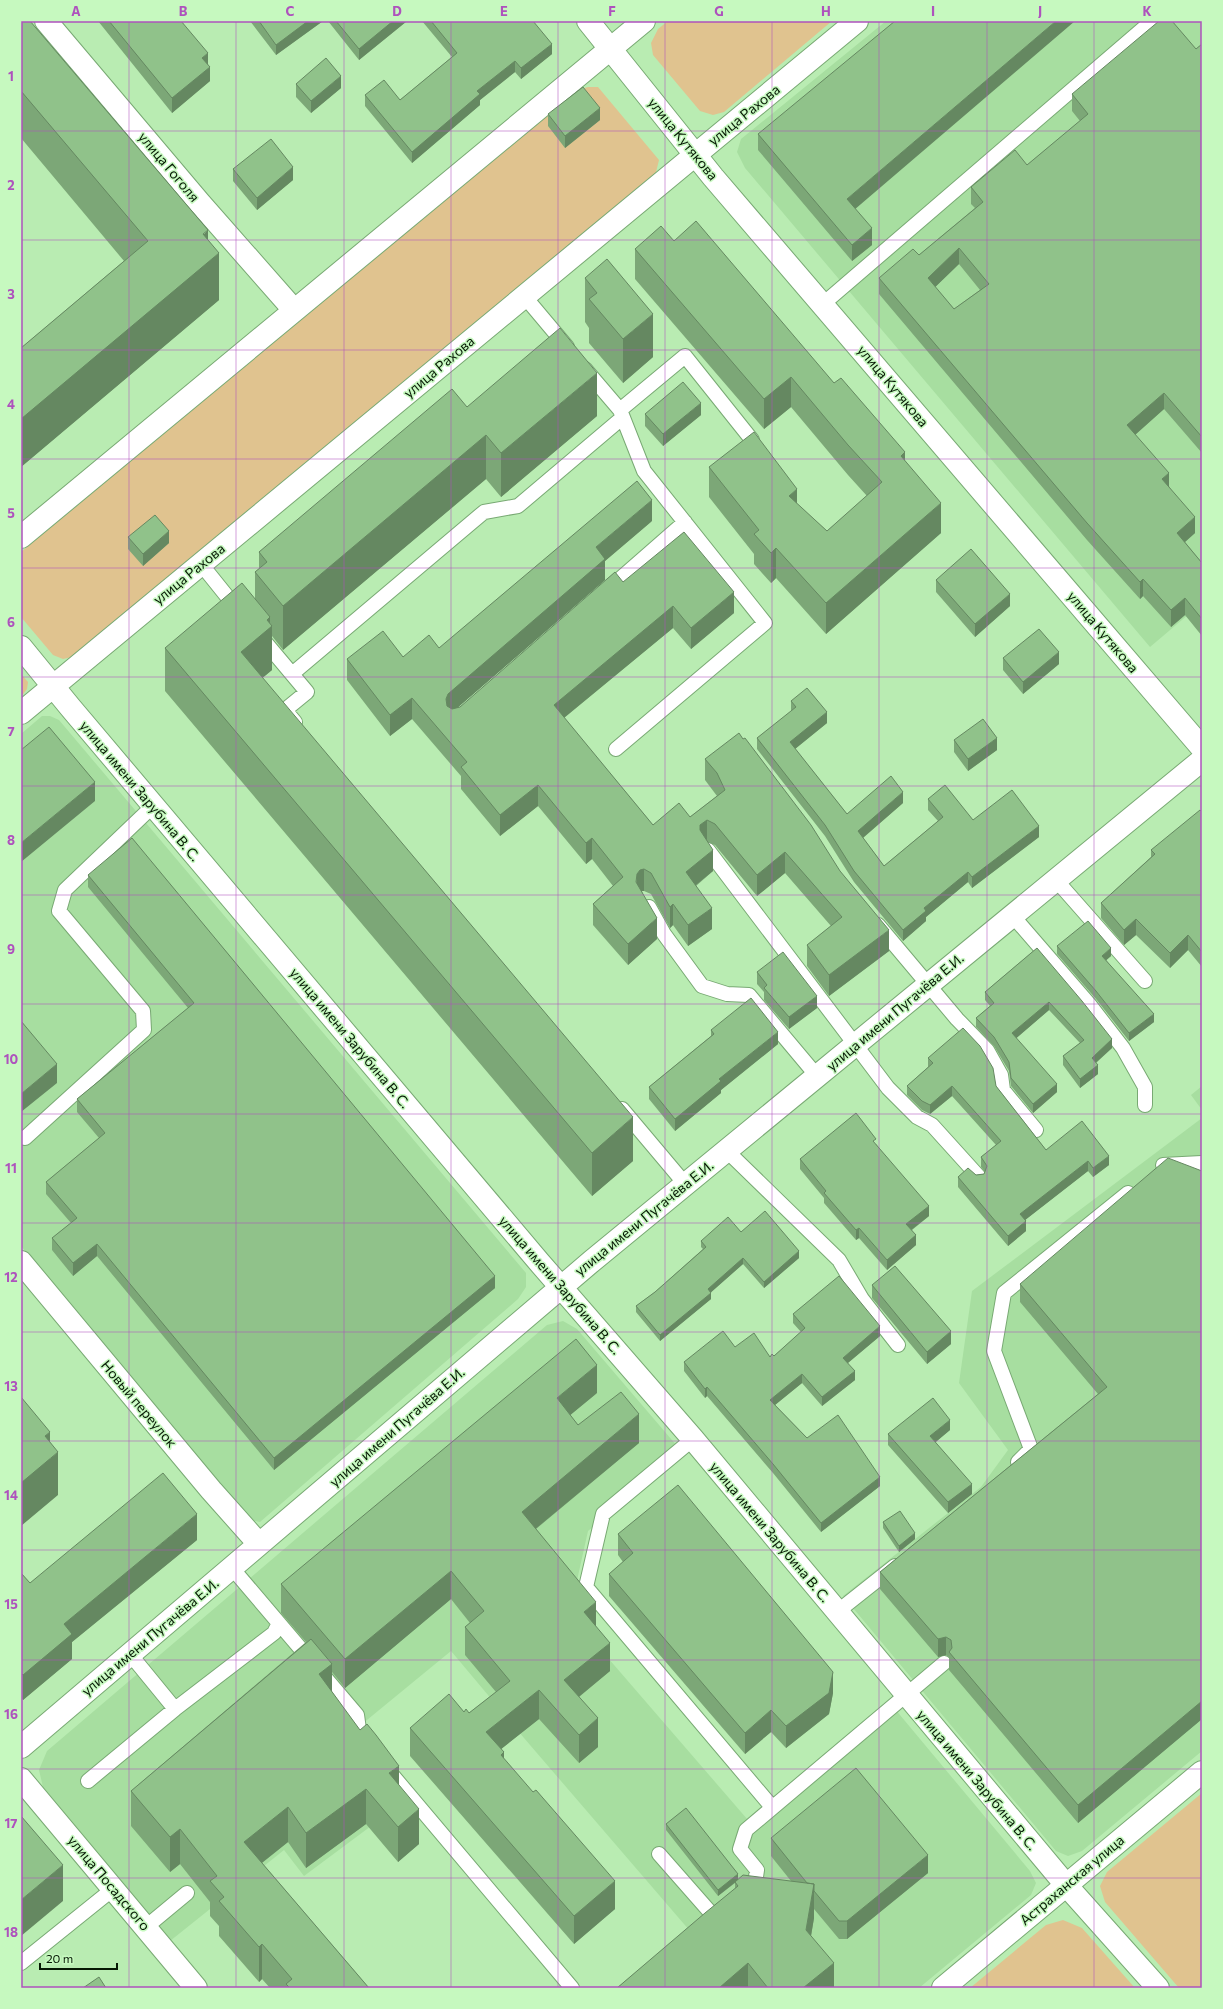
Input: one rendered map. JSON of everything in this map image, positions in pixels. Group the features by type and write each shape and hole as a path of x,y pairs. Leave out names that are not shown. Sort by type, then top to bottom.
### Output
{"street":[{"name":"улица Гоголя","path":"46,21 199,202 294,310"},
{"name":"улица Кутякова","path":"588,21 695,155 1202,748"},
{"path":"21,538 644,21"},
{"name":"улица Рахова","path":"21,713 857,21"},
{"name":"улица имени Зарубина В. С.","path":"21,647 153,806 560,1287 692,1439 1066,1885 1158,1988"},
{"name":"улица имени Пугачёва Е.И.","path":"21,1747 560,1287 817,1076 856,1046 1012,915 1202,760"},
{"name":"Новый переулок","path":"21,1262 211,1490 259,1544"},
{"name":"Астраханская улица","path":"943,1988 1202,1772"},
{"name":"улица Посадского","path":"21,1779 196,1988"}],"lane":[{"path":"823,304 1152,21"},
{"path":"524,297 621,414 644,471 765,622 616,749"},
{"path":"292,674 484,512 518,506 685,356 752,440"},
{"path":"593,602 685,522"},
{"path":"201,564 308,692 285,710 305,734"},
{"path":"25,1138 144,1030 143,1011 59,911 65,890 153,806"},
{"path":"708,850 888,1088 917,1117 932,1125 979,1177"},
{"path":"1056,880 1145,981"},
{"path":"644,899 664,934 702,986 727,994 749,995 817,1076"},
{"path":"1012,915 1090,1004 1123,1048 1145,1087 1145,1105"},
{"path":"871,917 928,985 987,1050 1001,1075 1003,1090 1036,1130"},
{"path":"614,1100 686,1185"},
{"path":"727,1150 839,1260 862,1299 898,1345"},
{"path":"1152,1174 1164,1164 1202,1163"},
{"path":"1010,1470 1031,1449 994,1351 1004,1293 1139,1184"},
{"path":"692,1439 603,1514 586,1587 772,1807"},
{"path":"837,1612 904,1559"},
{"path":"232,1568 356,1715 360,1737 572,1988"},
{"path":"88,1781 175,1709 274,1633 279,1623"},
{"path":"130,1654 175,1709"},
{"path":"741,1900 754,1890 757,1870 740,1849 746,1830 905,1694 944,1663"},
{"path":"659,1854 717,1920 729,1910"},
{"path":"21,1962 113,1889"},
{"path":"146,1927 186,1893"}],"shaded area":[{"path":"668,21 832,21 724,112 713,115 700,111 653,55 651,43 658,29"},
{"path":"886,21 1202,21 1202,603 1150,647 745,168 737,152 741,139"},
{"path":"588,87 598,87 659,160 656,172 72,657 63,659 53,655 21,617 21,552 578,90"},
{"path":"21,674 28,682 27,689 21,697"},
{"path":"42,716 50,716 59,720 526,1273 526,1287 518,1299 260,1522 250,1520 21,1246 21,734"},
{"path":"1202,1086 1202,1110 1191,1095"},
{"path":"1202,1118 1202,1751 1082,1851 1068,1856 1056,1851 843,1596 981,1487 1008,1450 959,1383 972,1291"},
{"path":"563,1321 577,1329 683,1453 588,1531 576,1585 589,1636 754,1827 895,1709 1030,1871 1036,1883 1031,1895 919,1988 739,1988 451,1651 356,1729 410,1797 304,1876 284,1850 170,1941 43,1787 39,1770 47,1751 547,1325"},
{"path":"1202,1793 1202,1988 1179,1988 1105,1902 1100,1886 1107,1872"},
{"path":"1063,1920 1082,1928 1135,1988 970,1988 1046,1925"}],"building":[{"path":"21,21 30,21 208,230 203,234 219,253 21,419 21,348 148,241 21,91"},
{"path":"109,21 181,21 208,53 202,58 210,67 172,98"},
{"path":"259,21 308,21 276,45"},
{"path":"336,21 393,21 359,49"},
{"path":"431,21 533,21 552,44 521,68 515,61 477,91 480,94 412,152 365,95 384,80 400,100 457,53"},
{"path":"895,21 1056,21 847,199 872,228 852,245 758,134"},
{"path":"1159,21 1172,21 1196,49 1202,44 1202,437 1164,393 1127,425 1169,473 1162,479 1195,517 1177,533 1202,563 1202,619 1185,598 1171,610 1143,579 1140,582 1087,523 879,278 913,249 919,255 983,202 971,187 1015,150 1027,165 1088,114 1072,94","holes":["959,248 989,284 954,309 928,278"]},
{"path":"326,58 341,76 311,101 296,84"},
{"path":"583,87 600,108 565,136 548,114"},
{"path":"271,139 293,167 257,198 233,169"},
{"path":"696,221 834,383 841,378 905,452 901,456 941,503 826,603 776,548 771,553 754,534 759,530 709,467 754,432 797,489 789,496 827,531 882,482 848,445 791,377 764,399 635,249 661,226 674,241"},
{"path":"607,259 653,314 623,339 589,299 597,293 585,278"},
{"path":"560,328 597,373 501,453 486,435 283,606 255,572 267,562 259,552 452,389 467,407"},
{"path":"683,382 701,403 663,434 645,414"},
{"path":"637,481 652,500 596,547 605,559 448,694 446,699 447,706 452,709 460,707 615,572 623,582 684,532 734,592 691,628 673,606 554,705 653,825 679,803 690,817 725,790 717,773 705,759 739,733 743,739 745,738 811,825 840,871 889,930 829,975 807,945 842,917 785,852 757,875 715,824 707,820 700,825 700,830 713,850 686,872 712,908 688,925 673,904 670,907 651,873 644,869 640,870 637,874 636,882 657,918 628,944 593,904 623,877 592,838 586,843 538,785 500,815 461,767 467,762 412,698 390,715 347,659 383,631 403,657 429,635 439,648"},
{"path":"155,515 169,531 143,554 128,537"},
{"path":"971,549 1010,594 975,624 936,580"},
{"path":"242,583 270,617 267,620 272,626 241,652 633,1117 592,1153 165,648"},
{"path":"1039,629 1059,652 1023,682 1003,658"},
{"path":"807,688 827,712 790,742 847,814 891,776 903,792 858,831 884,866 943,817 928,799 945,785 973,820 1012,790 1039,826 972,877 968,872 924,908 926,911 903,930 854,871 825,825 757,738 796,707 791,701"},
{"path":"983,719 997,738 968,759 954,740"},
{"path":"49,727 95,782 21,843 21,750"},
{"path":"1200,810 1202,812 1202,952 1188,935 1170,953 1136,919 1124,930 1101,903 1155,854 1151,850"},
{"path":"132,838 495,1276 274,1458 97,1244 73,1263 52,1238 77,1218 46,1182 105,1133 77,1099 194,1003 88,875"},
{"path":"1088,921 1111,948 1102,956 1154,1014 1129,1033 1096,991 1057,946"},
{"path":"1037,948 1112,1039 1092,1058 1098,1065 1080,1079 1063,1056 1084,1040 1049,1002 1012,1033 1057,1084 1033,1104 1011,1078 1009,1062 994,1037 976,1018 994,1003 985,992"},
{"path":"783,952 817,996 789,1017 764,988 767,985 757,972"},
{"path":"751,998 778,1032 719,1079 721,1081 675,1119 649,1087 714,1034 711,1030"},
{"path":"21,1021 57,1064 21,1094"},
{"path":"963,1028 980,1046 993,1068 996,1086 1046,1150 1082,1121 1109,1156 1093,1168 1088,1161 1020,1214 1026,1221 1008,1236 958,1177 968,1168 976,1175 984,1174 987,1166 981,1157 1001,1141 952,1086 930,1105 922,1101 907,1086 933,1063 928,1058"},
{"path":"856,1113 876,1139 873,1141 929,1206 906,1224 916,1235 887,1260 859,1228 856,1230 824,1193 826,1191 800,1159"},
{"path":"1168,1158 1202,1171 1202,1701 1078,1805 949,1652 952,1648 951,1640 946,1637 938,1639 880,1572 1107,1387 1020,1284"},
{"path":"765,1211 799,1251 764,1282 743,1258 708,1289 711,1293 660,1335 636,1306 655,1292 706,1247 701,1241 728,1217 741,1232"},
{"path":"895,1266 951,1331 927,1352 872,1285"},
{"path":"839,1276 880,1326 843,1358 855,1371 822,1397 802,1374 770,1400 807,1438 838,1415 880,1477 821,1523 773,1464 707,1387 705,1389 684,1362 723,1331 735,1347 754,1333 770,1357 772,1354 774,1356 805,1328 793,1314"},
{"path":"576,1339 597,1365 557,1398 578,1425 621,1392 639,1414 522,1512 596,1602 584,1612 610,1643 564,1680 598,1718 579,1735 539,1690 486,1732 504,1752 501,1755 533,1792 536,1790 615,1881 574,1916 410,1728 449,1694 464,1712 466,1709 469,1713 510,1681 465,1627 484,1611 451,1571 345,1659 281,1584"},
{"path":"21,1397 50,1432 45,1436 58,1452 21,1483"},
{"path":"933,1398 950,1420 930,1436 972,1484 948,1502 888,1434"},
{"path":"163,1473 197,1514 64,1624 72,1634 23,1675 21,1673 21,1573 30,1583"},
{"path":"678,1485 833,1672 829,1693 786,1726 771,1710 745,1733 609,1574 633,1553 618,1534"},
{"path":"900,1511 915,1533 899,1546 883,1522"},
{"path":"311,1639 332,1664 319,1674 360,1730 367,1724 399,1766 389,1773 419,1809 398,1827 366,1789 306,1833 288,1807 244,1842 369,1988 290,1988 286,1984 292,1979 262,1944 259,1947 219,1901 224,1897 210,1881 217,1876 180,1829 170,1837 131,1791"},
{"path":"856,1768 928,1855 847,1921 839,1921 814,1891 814,1884 807,1883 771,1838"},
{"path":"686,1808 738,1874 718,1890 666,1824"},
{"path":"21,1816 63,1865 21,1900"},
{"path":"743,1875 814,1884 806,1930 834,1963 803,1988 768,1988 748,1963 719,1988 617,1988 738,1886 735,1882"},
{"path":"99,1977 106,1988 83,1988"}]}
